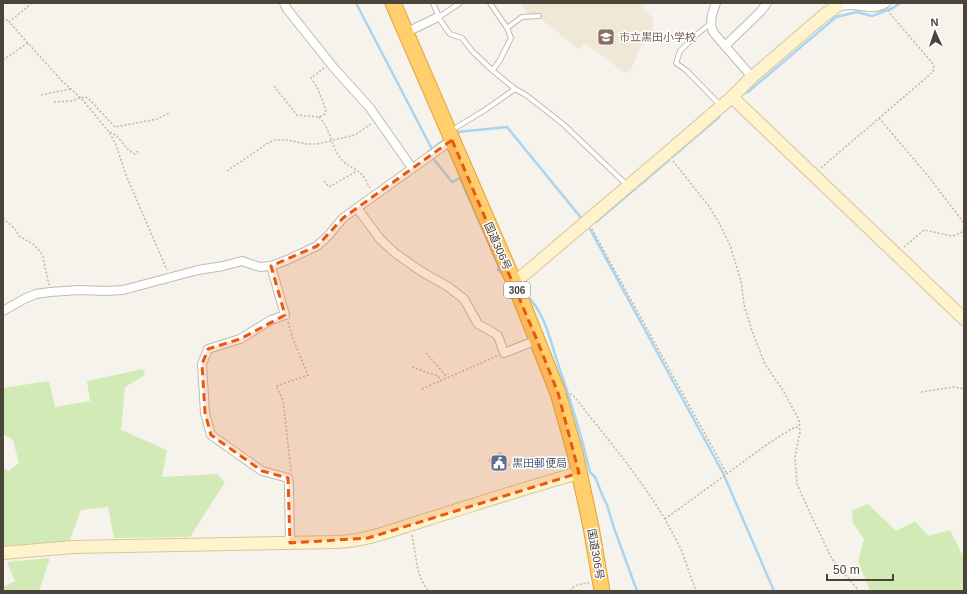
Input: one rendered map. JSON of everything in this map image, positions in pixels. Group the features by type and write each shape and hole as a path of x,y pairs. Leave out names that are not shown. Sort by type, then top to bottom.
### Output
{"highway":[{"name":"国道306号","path":"393,3 514,282 558,393 566,419 591,527 601,587"}],"street":[{"path":"284,3 287,9 330,64 370,108 412,168"},
{"path":"716,3 712,12 710,24 713,32 752,77"},
{"path":"725,46 761,12 767,3"},
{"path":"514,282 629,186 836,5 869,8 884,4"},
{"path":"406,33 438,17"},
{"path":"732,97 964,319"},
{"path":"3,311 30,296 50,292 79,290 123,290 198,270 224,266 242,261 256,267 271,266 288,260 317,246 328,236 343,218 412,168 450,136"},
{"path":"357,208 380,239 395,253 422,272 447,286 464,299 478,324 498,336 504,353 537,340"},
{"path":"271,266 286,315 271,320 240,339 208,349 202,364 205,413 211,435 262,471 288,478 290,485 290,543"},
{"path":"3,553 73,547 342,542 356,540 409,525 489,499 579,473"}],"lane":[{"path":"433,3 438,17 450,34 462,38 472,51 493,70 515,89 526,95 563,124 629,186"},
{"path":"438,17 460,3"},
{"path":"490,3 507,28 511,40 493,70"},
{"path":"507,28 522,17 539,16"},
{"path":"710,24 680,51 676,63 687,71 721,106"},
{"path":"450,136 515,89"}],"path":[{"path":"10,22 32,3"},
{"path":"813,175 933,72 933,64 884,4"},
{"path":"3,17 10,22 61,80 81,98 109,132 116,145 126,175 170,278"},
{"path":"3,60 28,43"},
{"path":"274,86 297,115 319,117 325,114 326,110 317,87 311,78 330,64"},
{"path":"41,95 71,89"},
{"path":"54,102 88,98 115,127 157,119 169,113"},
{"path":"319,117 325,125 342,160 364,177 371,191 376,195"},
{"path":"879,118 928,176 964,223"},
{"path":"227,171 275,140 287,140 311,145 332,141 355,135 378,120"},
{"path":"109,132 117,137 130,152 135,154 139,150"},
{"path":"667,153 696,189 719,223 730,245 740,280 744,305 765,364 784,392 799,420 800,432 795,457 797,484 832,559 860,591"},
{"path":"324,182 329,187 358,171"},
{"path":"3,218 15,228 18,236 33,244 40,251 43,257 50,292"},
{"path":"587,222 726,475"},
{"path":"896,254 924,230 952,236 956,236 964,231"},
{"path":"286,315 292,339 308,375 276,386 283,400 292,470 288,478"},
{"path":"426,353 448,378"},
{"path":"422,389 504,353"},
{"path":"412,367 438,376 441,381"},
{"path":"921,392 953,387 964,389"},
{"path":"569,393 573,395 595,422 651,496 666,519 681,550 696,591"},
{"path":"666,519 769,443 793,428 799,427"},
{"path":"409,525 418,570 428,591"},
{"path":"570,591 578,584 601,587"}],"highlighted area":[{"path":"452,140 558,393 579,473 368,538 290,543 288,478 262,471 211,435 205,413 202,364 208,349 240,339 285,315 271,266 317,246 343,218"}],"shaded area":[{"name":"市立黒田小学校","path":"521,3 646,3 642,8 653,18 653,32 640,48 631,70 625,73 585,43 579,49 538,18 540,17 525,15 526,12"}],"green space":[{"path":"143,369 145,375 125,387 121,430 167,450 162,477 217,474 225,482 190,537 114,538 108,507 81,510 69,542 3,546 3,468 9,471 19,463 13,440 3,434 3,388 49,381 55,407 90,401 87,381"},
{"path":"868,504 896,531 915,521 928,536 950,530 962,554 964,554 964,591 870,591 858,561 864,539 853,523 852,511"},
{"path":"50,558 39,591 3,591 3,587 15,581 7,562"}],"building":[{"path":"501,451 510,465 497,473 488,460"}],"waterway":[{"path":"356,3 432,149 445,139"},
{"path":"744,93 748,92 836,17 857,12 872,16 893,8 900,3"},
{"path":"672,157 719,117"},
{"path":"457,132 507,127 582,219"},
{"path":"432,149 428,152 452,182 460,178 499,267 498,270 503,274"},
{"path":"596,222 669,160"},
{"path":"590,229 723,473 774,591"},
{"path":"526,295 537,309 546,326 575,416 590,472 595,477 607,505 637,591"}],"place":[{"name":"市立黒田小学校","path":"606,37"},
{"name":"黒田郵便局","path":"499,463"}]}
